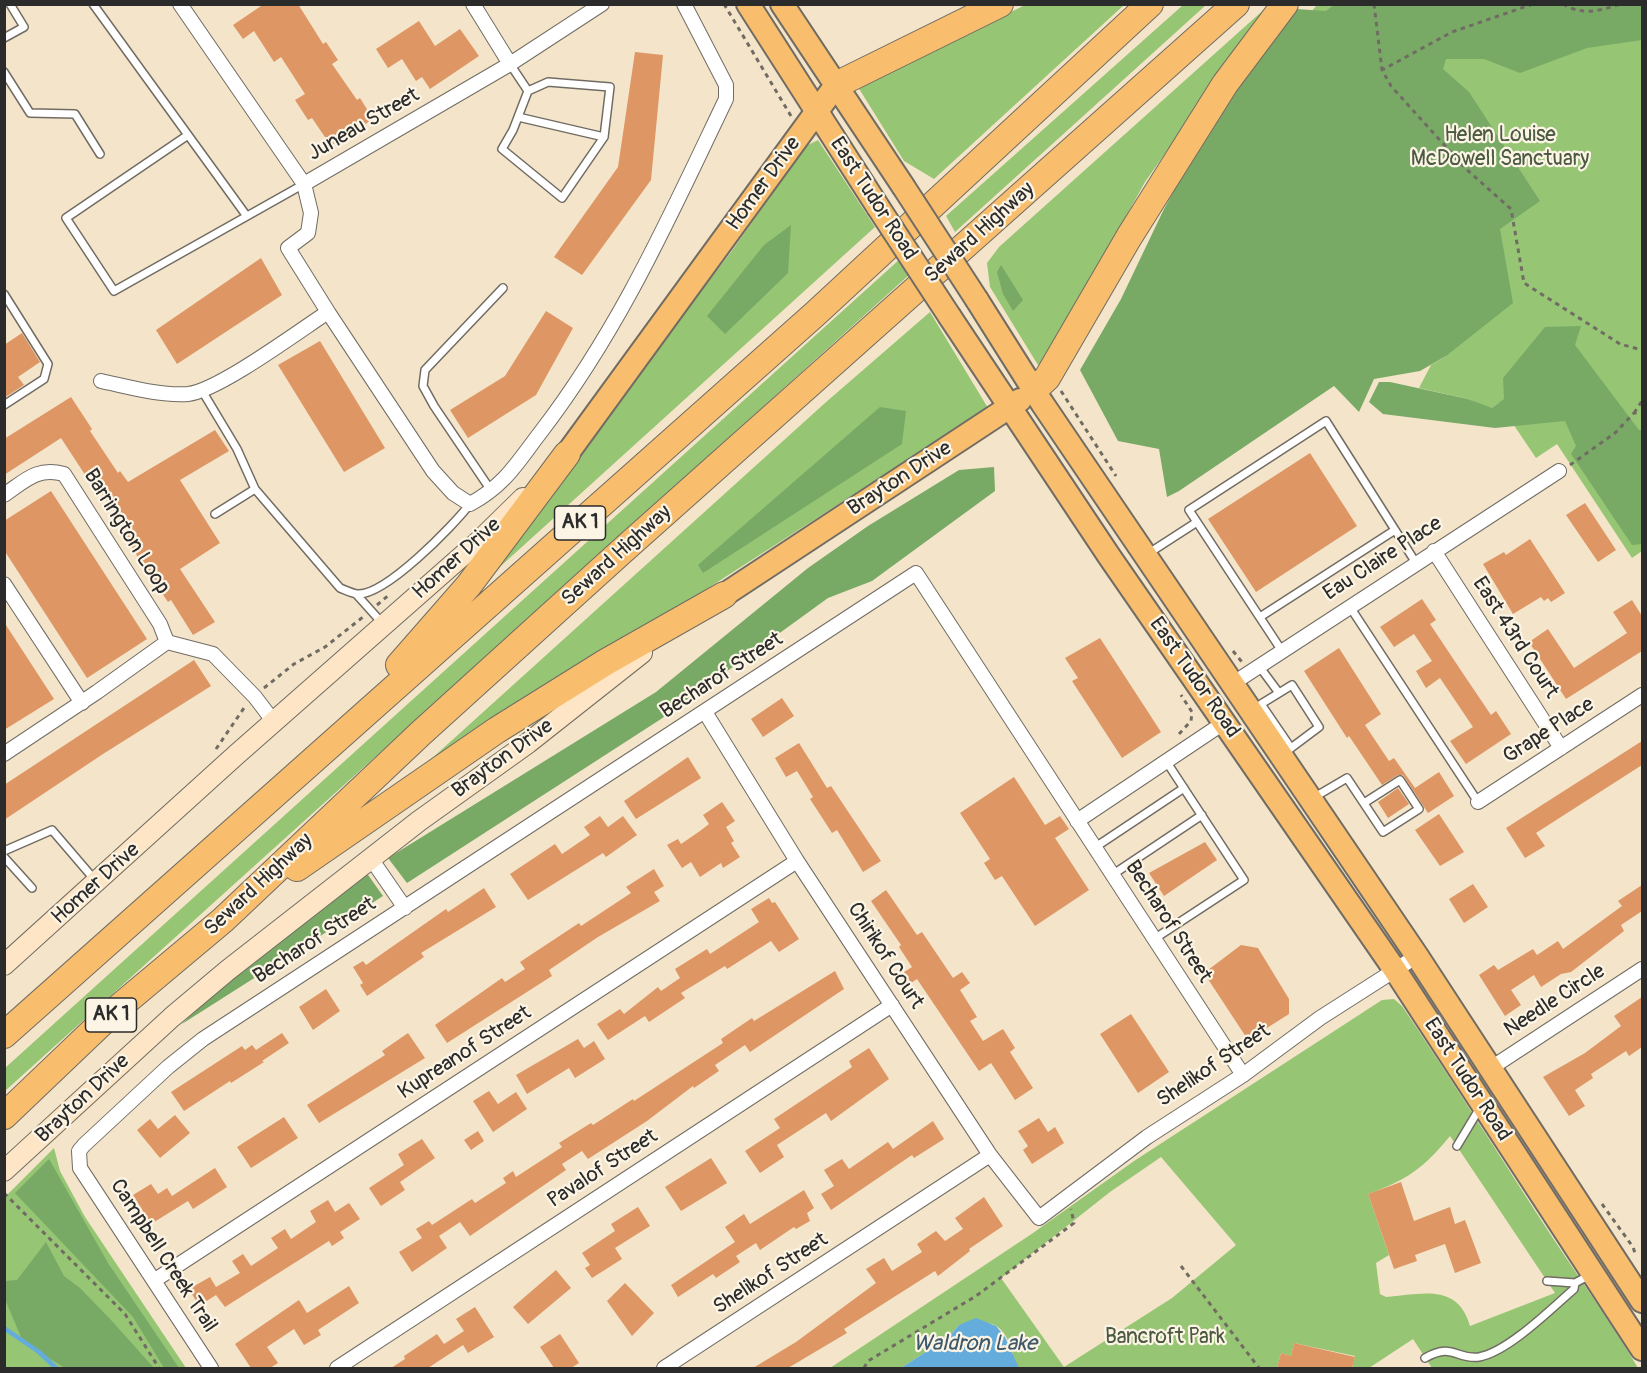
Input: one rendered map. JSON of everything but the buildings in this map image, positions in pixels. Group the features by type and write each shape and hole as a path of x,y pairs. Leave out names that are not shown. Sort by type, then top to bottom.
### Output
{"highway":[{"path":"836,85 1000,4"},
{"name":"AK 1","path":"4,1035 815,314 1150,4"},
{"name":"Seward Highway","path":"4,1116 112,1013 223,920 421,733 622,551 1236,4"},
{"path":"1034,390 1047,378 1129,237 1225,84 1285,4"},
{"path":"326,748 469,585 567,454"},
{"path":"223,920 497,729 724,595"}],"main road":[{"name":"East Tudor Road","path":"748,4 816,113 1009,407 1395,970 1483,1105 1585,1278 1642,1349"},
{"name":"East Tudor Road","path":"782,4 903,186 1034,390 1145,555 1232,684 1286,752 1311,800 1491,1068 1642,1301"},
{"name":"Homer Drive","path":"4,965 98,883 383,624 478,542 567,454 836,85"},
{"name":"Brayton Drive","path":"4,1171 172,1017 276,931 372,860 419,821 528,743 627,663 724,595 1034,390"}],"street":[{"path":"180,4 304,184"},
{"path":"473,4 510,64"},
{"name":"Juneau Street","path":"328,312 288,248 308,233 310,213 304,184 510,64 603,4"},
{"name":"Homer Drive","path":"328,312 433,471 453,493 470,504 492,492 500,485 571,392 638,282 726,99 726,85 684,4"},
{"path":"101,381 158,392 190,394 220,381 328,312"},
{"name":"Barrington Loop","path":"4,495 36,474 48,470 64,474 160,624 166,642"},
{"name":"Eau Claire Place","path":"1232,684 1559,471"},
{"name":"East 43rd Court","path":"1434,551 1561,748"},
{"name":"Becharof Street","path":"80,1168 79,1151 84,1144 185,1052 916,573 1243,1075"},
{"path":"4,584 82,703"},
{"path":"4,754 82,703 166,642 213,654 255,697 274,722"},
{"name":"Grape Place","path":"1478,802 1642,695"},
{"name":"Chirikof Court","path":"705,712 797,861 990,1155 1039,1218"},
{"path":"1077,821 1225,722"},
{"path":"372,860 405,908"},
{"name":"Kupreanof Street","path":"155,1280 797,861"},
{"name":"Shelikof Street","path":"1039,1218 1147,1137 1243,1075 1320,1018 1417,956"},
{"name":"Needle Circle","path":"1491,1068 1642,969"},
{"name":"Pavalof Street","path":"337,1368 892,1005"},
{"name":"Shelikof Street","path":"664,1368 990,1155"},
{"name":"Campbell Creek Trail","path":"80,1168 212,1368"}],"lane":[{"path":"4,38 24,27 10,4"},
{"path":"93,4 246,215"},
{"path":"510,64 528,91"},
{"path":"4,72 30,113 75,114 100,154"},
{"path":"548,82 610,87 604,137 562,198 502,149 528,91 548,82"},
{"path":"518,117 604,137"},
{"path":"188,135 66,218 114,291 304,184"},
{"path":"492,492 423,386 425,370 503,288"},
{"path":"4,294 48,364 44,379 4,405"},
{"path":"4,314 13,308"},
{"path":"201,389 237,449 255,489 340,588 357,594 383,624"},
{"path":"1282,651 1189,510 1326,421 1416,563"},
{"path":"215,514 255,489"},
{"path":"357,594 378,589 452,529 470,504"},
{"path":"1145,555 1197,522"},
{"path":"1260,617 1395,530"},
{"path":"1350,607 1478,802"},
{"path":"1259,666 1279,693"},
{"path":"1292,685 1319,727 1286,752 1261,704 1279,693 1292,685"},
{"path":"1154,940 1244,880 1166,761"},
{"path":"1311,800 1347,778 1383,831 1419,809 1400,780 1364,803"},
{"path":"1094,848 1184,788"},
{"path":"1112,875 1202,815"},
{"path":"4,851 52,830 98,883"},
{"path":"4,857 32,888"},
{"path":"1457,1146 1469,1122 1483,1105"},
{"path":"1547,1281 1585,1278"},
{"path":"1425,1358 1448,1350 1474,1357 1490,1353 1534,1324 1585,1278"}],"path":[{"path":"724,4 786,104 792,118"},
{"path":"1374,4 1382,70 1391,86 1464,168 1511,209 1524,283 1620,344 1642,350"},
{"path":"1382,70 1452,32 1533,4"},
{"path":"1563,4 1575,11 1586,12 1620,4"},
{"path":"1559,471 1615,433 1642,401"},
{"path":"1634,413 1642,413"},
{"path":"4,1193 125,1314 159,1368"},
{"path":"864,1368 868,1361 976,1296 1074,1223 1068,1196"},
{"path":"1181,1266 1259,1368"}],"green space":[{"path":"1335,4 1642,5 1642,40 1587,48 1520,73 1484,59 1446,59 1443,69 1469,92 1540,201 1500,229 1513,303 1446,356 1420,371 1374,379 1359,412 1334,386 1167,497 1159,449 1118,441 1080,370 1121,299 1163,211 1224,97 1284,28 1296,9 1326,11"},
{"path":"1025,5 1124,5 934,179 904,161 858,87"},
{"path":"1183,5 1206,5 955,232 946,216"},
{"path":"1269,5 1145,182 1049,355 1038,365 990,287 987,263 999,247"},
{"name":"Helen Louise McDowell Sanctuary","path":"1317,5 1642,5 1642,551 1632,558 1557,444 1536,458 1499,403 1491,409 1468,399 1419,388 1431,365 1446,356 1270,60"},
{"path":"818,140 875,227 481,584 487,570 731,252 806,146"},
{"path":"791,225 788,273 725,334 707,316 764,245"},
{"path":"900,259 909,275 5,1091 5,1068"},
{"path":"1001,265 1023,300 1013,311 1003,294 997,272"},
{"path":"930,312 988,408 433,765 429,761 825,403"},
{"path":"1581,326 1575,345 1639,430 1642,430 1642,544 1632,545 1571,454 1576,446 1565,421 1495,428 1383,414 1369,402 1379,382 1390,382 1468,399 1492,408 1504,399 1503,378 1545,327"},
{"path":"880,407 906,411 902,444 703,573 698,565"},
{"path":"994,467 995,491 872,581 828,598 661,719 407,883 388,858 656,692 808,568 868,526 959,470"},
{"path":"366,872 383,896 182,1024 230,975"},
{"name":"Bancroft Park","path":"1394,999 1402,1006 1638,1368 1432,1368 1413,1339 1369,1368 1352,1368 1355,1356 1294,1343 1291,1356 1281,1353 1277,1368 1019,1368 1003,1332 992,1324 977,1323 959,1325 949,1337 901,1368 830,1368 1033,1233 1134,1161 1382,1000","holes":["1450,1136 1555,1293 1470,1326 1464,1312 1448,1297 1437,1294 1386,1297 1380,1294 1376,1263 1389,1255 1368,1194 1394,1184 1414,1172 1432,1157","1161,1157 1236,1245 1172,1298 1064,1367 1001,1278 1110,1192"]},
{"path":"54,1148 60,1171 85,1217 186,1368 5,1368 5,1197"},
{"path":"49,1159 108,1263 179,1368 164,1368 133,1317 15,1193"},
{"path":"46,1242 64,1276 80,1288 154,1368 65,1368 23,1342 5,1299 5,1281 17,1280"}],"water":[{"name":"Waldron Lake","path":"976,1318 996,1326 1005,1337 1019,1368 901,1368 949,1337 959,1325"}],"waterway":[{"path":"4,1328 39,1352 56,1368"}]}
